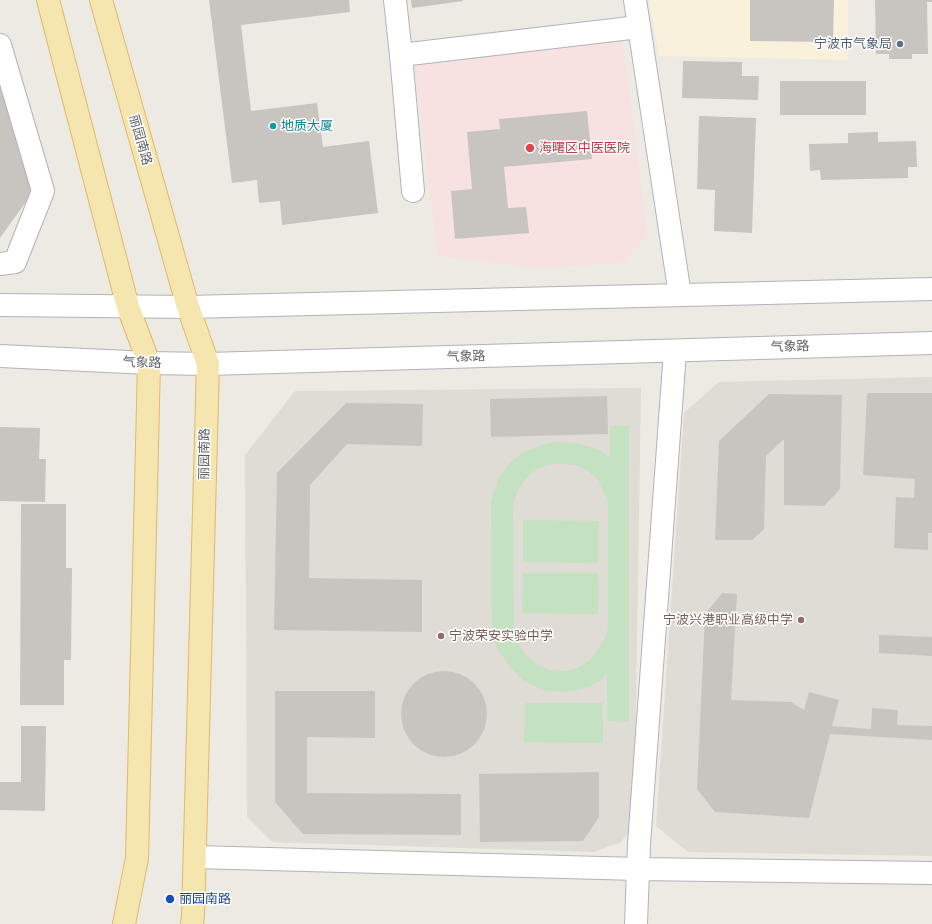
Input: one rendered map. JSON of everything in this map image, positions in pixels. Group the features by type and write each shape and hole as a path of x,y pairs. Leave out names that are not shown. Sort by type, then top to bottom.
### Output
{"main road":[{"path":"48,0 128,307 149,363 137,858 124,924"},
{"name":"丽园南路","path":"101,0 188,307 208,364 192,924"}],"street":[{"path":"395,0 413,191"},
{"path":"635,0 680,295"},
{"path":"401,55 639,26"},
{"path":"0,45 43,191 15,262 0,264"},
{"path":"0,305 188,307 932,289"},
{"name":"气象路","path":"0,356 149,363 208,364 932,343"},
{"path":"636,924 638,869 675,351"},
{"path":"195,857 638,869 932,873"}],"shaded area":[{"path":"649,0 848,0 848,60 659,56"},
{"name":"海曙区中医医院","path":"614,37 623,43 647,236 622,263 537,268 438,256 414,61"},
{"name":"宁波兴港职业高级中学","path":"932,377 932,856 688,852 656,826 684,413 719,382"},
{"name":"宁波荣安实验中学","path":"641,388 634,825 621,842 594,852 272,842 247,817 245,455 295,391"}],"green space":[{"path":"610,426 629,426 629,722 607,721 607,674 601,680 581,689 565,692 547,691 522,679 511,668 498,650 492,635 491,501 498,480 509,464 523,452 555,442 588,446 601,451 610,458","holes":["553,464 576,465 587,470 598,480 608,501 608,628 606,636 599,649 589,661 577,668 565,671 549,670 536,664 525,654 517,642 514,626 513,509 514,500 519,488 526,478 538,468"]},
{"path":"523,520 599,521 599,563 523,562"},
{"path":"523,573 599,573 598,614 522,613"},
{"path":"525,703 603,703 603,743 524,742"}],"building":[{"name":"地质大厦","path":"209,0 349,0 350,12 241,25 251,111 317,103 323,147 369,141 378,213 282,225 280,201 259,203 257,180 232,183"},
{"path":"411,0 463,0 463,1 412,8"},
{"path":"750,0 834,0 833,42 750,41"},
{"path":"875,0 932,0 932,2 927,2 928,54 912,54 912,59 889,59 889,54 876,54"},
{"path":"683,61 742,62 742,76 759,76 758,100 682,98"},
{"path":"0,80 35,189 0,238"},
{"path":"780,81 866,81 866,115 780,115"},
{"path":"587,111 592,159 504,167 508,208 526,207 529,233 455,239 451,191 472,189 467,132 500,129 499,119"},
{"path":"699,116 756,118 752,233 714,231 715,190 697,189"},
{"path":"878,132 878,142 916,141 917,167 908,167 908,178 821,180 820,170 810,171 809,144 848,143 848,133"},
{"path":"867,393 932,393 932,533 928,533 928,550 894,548 896,497 914,498 915,479 863,475"},
{"path":"769,394 842,395 840,489 824,506 784,505 784,439 766,456 764,529 752,540 715,540 719,441"},
{"path":"607,396 608,434 491,437 490,399"},
{"path":"346,403 423,404 422,446 347,444 310,485 309,578 422,580 422,632 274,630 277,473"},
{"path":"0,427 40,428 39,459 46,459 45,502 0,501"},
{"path":"21,504 66,504 66,568 72,568 71,660 64,660 64,705 20,705"},
{"path":"722,593 737,594 731,700 791,702 804,710 809,692 839,700 832,726 871,729 872,708 898,710 897,725 932,726 932,740 830,734 809,818 715,812 697,789 705,614"},
{"path":"879,635 932,637 932,656 879,653"},
{"path":"444,671 460,675 474,684 483,698 487,714 483,730 474,744 460,753 444,757 428,753 414,744 405,730 401,714 405,698 414,684 428,675"},
{"path":"275,691 375,691 375,738 307,737 307,793 461,794 461,835 303,834 275,802"},
{"path":"21,726 46,726 45,811 0,810 0,782 21,782"},
{"path":"599,772 599,817 583,841 480,842 479,774"}],"place":[{"name":"宁波市气象局","path":"900,44"},
{"name":"地质大厦","path":"273,126"},
{"name":"海曙区中医医院","path":"530,148"},
{"name":"宁波兴港职业高级中学","path":"801,620"},
{"name":"宁波荣安实验中学","path":"441,636"},
{"name":"丽园南路","path":"170,899"}]}
